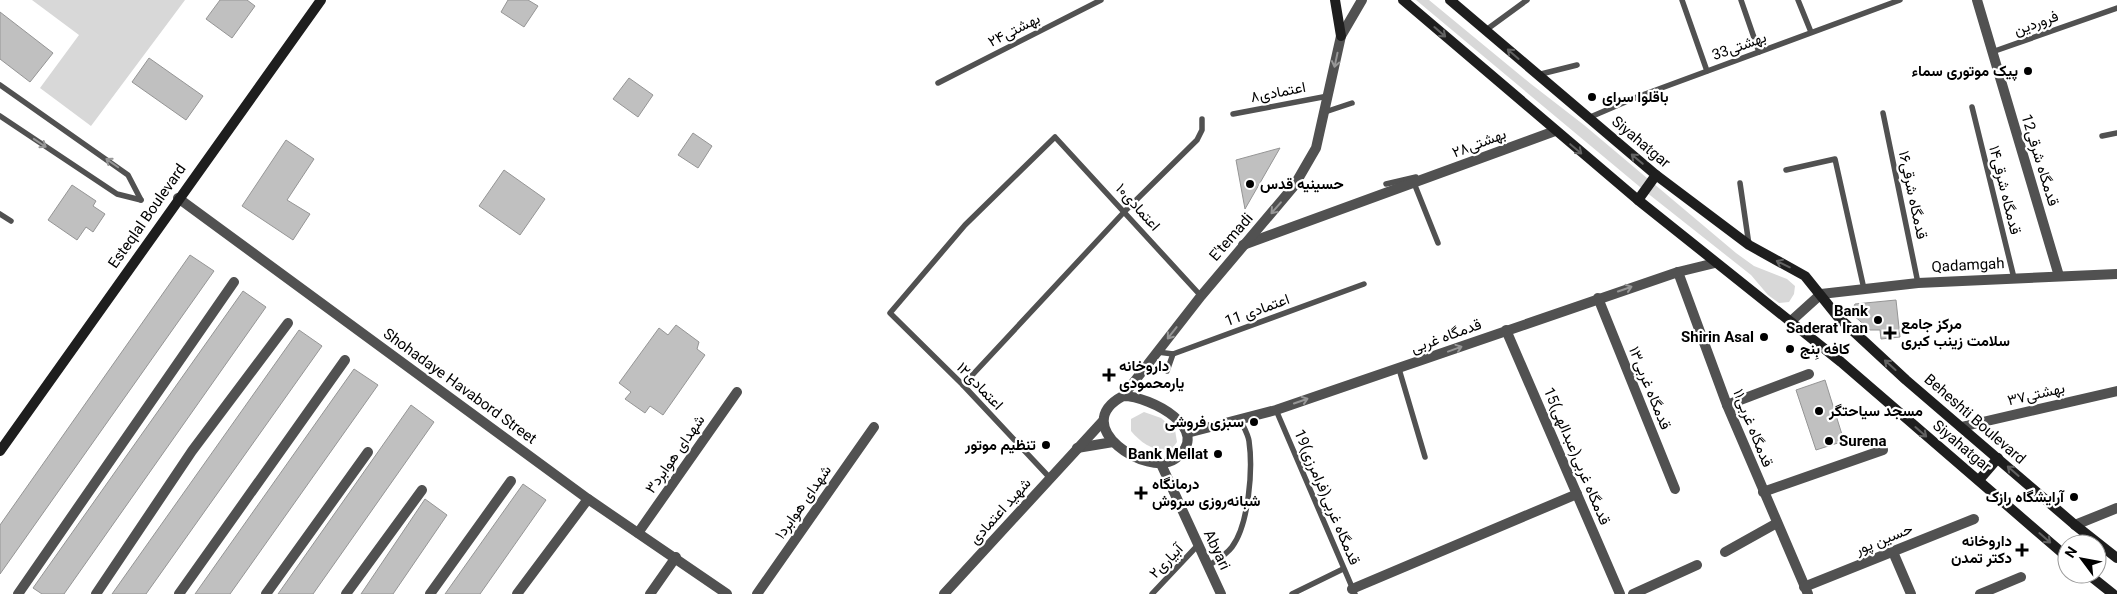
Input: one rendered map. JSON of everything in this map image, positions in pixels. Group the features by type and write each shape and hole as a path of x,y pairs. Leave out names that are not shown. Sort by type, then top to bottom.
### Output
{"main road":[{"name":"Esteqlal Boulevard","path":"0,451 178,198 321,0"},
{"path":"1335,0 1342,36"},
{"path":"1403,0 1554,131 1790,322"},
{"name":"Siyahatgar","path":"1450,0 1656,175 1749,245 1805,276 1821,294"},
{"path":"1638,200 1656,175"},
{"name":"Beheshti Boulevard","path":"1821,294 1838,317 1961,427 2075,525 2117,558"},
{"name":"Siyahatgar","path":"1790,322 1841,362 2057,547"},
{"path":"1979,480 1998,458"},
{"path":"2100,584 2113,594"}],"street":[{"name":"E'temadi","path":"1123,396 1201,296 1294,186 1316,148 1342,36 1362,0"},
{"name":"12قدمگاه شرقی","path":"1977,0 2059,276"},
{"name":"۲۸بهشتی","path":"1243,245 1554,131"},
{"name":"Shohadaye Havabord Street","path":"178,198 588,499 727,594"},
{"name":"قدمگاه غربی","path":"1187,433 1276,410 1399,369 1598,298 1678,272 1715,263"},
{"name":"قدمگاه غربی۱۱","path":"1678,272 1727,405 1806,590"},
{"name":"Qadamgah","path":"1821,294 1918,283 2117,274"},
{"path":"18,594 234,282"},
{"path":"1790,322 1821,294"},
{"name":"قدمگاه غربی۱۳","path":"1598,298 1674,490"},
{"path":"96,594 192,451 288,322"},
{"name":"15قدمگاه غربی(عبدالهی)","path":"1506,330 1620,594"},
{"path":"179,594 345,360"},
{"path":"1727,405 1809,374"},
{"name":"بهشتی۳۷","path":"1961,427 2117,391"},
{"name":"۳شهدای هوابرد","path":"638,533 737,392"},
{"path":"1123,396 1136,396 1161,408 1183,426 1187,433 1187,443 1182,454 1171,462 1161,464 1129,453 1113,442 1105,431 1103,421 1106,409 1113,401 1123,396"},
{"name":"شهید اعتمادی","path":"944,594 1103,421"},
{"name":"شهدای هوابرد۱","path":"757,594 874,427"},
{"path":"1077,448 1113,442"},
{"path":"1763,492 1883,450"},
{"path":"266,594 368,452"},
{"name":"Abyari","path":"1161,464 1221,594"},
{"path":"430,594 511,481"},
{"path":"346,594 422,490"},
{"path":"1354,591 1577,494"},
{"path":"517,594 588,499"},
{"path":"2075,525 2117,508"},
{"name":"حسین پور","path":"1806,590 1974,519"},
{"path":"1725,552 1777,523"},
{"path":"1893,552 1910,594"},
{"path":"650,594 676,558"},
{"path":"1633,594 1697,565"},
{"path":"1980,594 2021,577"}],"lane":[{"name":"۲۴بهشتی","path":"938,83 1101,0"},
{"path":"1486,30 1527,0"},
{"path":"1682,0 1707,71"},
{"path":"1741,0 1759,52"},
{"path":"1798,0 1811,32"},
{"path":"1879,0 1881,7"},
{"name":"33بهشتی","path":"1588,118 1707,71 1900,0"},
{"name":"فروردین","path":"1992,52 2117,8"},
{"path":"1537,75 1578,65"},
{"path":"0,86 128,175 141,200 116,194 0,116"},
{"name":"اعتمادی۸","path":"1233,114 1328,96"},
{"path":"1325,112 1352,103"},
{"name":"قدمگاه شرقی۱۴","path":"1972,107 2014,278"},
{"name":"قدمگاه شرقی۱۶","path":"1883,113 1918,283"},
{"path":"963,385 1125,211 1197,140 1202,130 1202,119"},
{"path":"2102,136 2117,133"},
{"name":"اعتمادی۱۰","path":"890,313 965,226 1055,136 1201,296"},
{"path":"1786,170 1835,159 1864,288"},
{"path":"1386,184 1448,171"},
{"path":"1414,183 1438,243"},
{"path":"1740,183 1749,245"},
{"path":"0,214 11,221"},
{"name":"11 اعتمادی","path":"1158,352 1174,354 1364,284"},
{"name":"اعتمادی۱۲","path":"890,313 963,385 1050,478"},
{"path":"1167,371 1174,354"},
{"path":"1399,369 1426,457"},
{"name":"19قدمگاه غربی(فرامرزی)","path":"1276,410 1354,591"},
{"path":"1208,566 1232,547 1239,534 1247,510 1249,439 1240,419"},
{"name":"آبیاری۲","path":"1152,594 1198,545"},
{"path":"1292,594 1343,569"}],"shaded area":[{"path":"32,0 185,0 91,126 40,88 79,35"},
{"path":"1416,0 1429,0 1584,125 1736,253 1754,266 1787,279 1795,286 1794,294 1789,302 1779,303 1768,295 1751,275 1646,192"},
{"path":"1144,412 1161,418 1175,430 1177,442 1171,450 1159,450 1148,446 1131,431 1131,419"}],"building":[{"path":"220,0 247,0 255,6 232,38 206,19"},
{"path":"508,0 528,0 538,6 524,27 501,12"},
{"path":"0,12 53,53 30,82 0,59"},
{"path":"149,58 203,96 186,120 132,82"},
{"path":"629,78 653,95 638,117 613,99"},
{"path":"693,133 712,146 698,168 678,155"},
{"path":"286,140 314,159 287,200 310,214 293,240 242,206"},
{"name":"حسینیه قدس","path":"1280,148 1245,209 1236,160"},
{"path":"504,170 545,199 520,235 479,206"},
{"path":"72,185 96,201 93,206 105,214 93,232 86,227 77,240 48,220"},
{"path":"190,255 214,271 0,574 0,525"},
{"path":"243,291 266,307 64,594 42,594 33,588"},
{"name":"Bank Saderat Iran","path":"1896,300 1900,337 1881,339 1880,330 1870,330 1851,313 1855,304"},
{"path":"676,325 699,342 697,349 705,355 663,415 650,406 645,413 625,399 631,392 619,383 659,328 668,335"},
{"path":"299,330 322,346 146,594 112,594"},
{"path":"354,369 378,385 230,594 195,594"},
{"name":"مسجد سیاحتگر","path":"1825,380 1844,441 1816,450 1796,390"},
{"path":"411,405 434,422 313,594 278,594"},
{"path":"523,484 546,500 480,594 445,594"},
{"path":"425,499 447,515 393,594 361,594"}],"place":[{"name":"پیک موتوری سماء","path":"2028,71"},
{"name":"باقلوا سرای","path":"1592,97"},
{"name":"حسینیه قدس","path":"1250,184"},
{"name":"Bank Saderat Iran","path":"1878,320"},
{"name":"مرکز جامع سلامت زینب کبری","path":"1890,333"},
{"name":"Shirin Asal","path":"1764,337"},
{"name":"کافه بِنج","path":"1790,349"},
{"name":"داروخانه یارمحمودی","path":"1109,375"},
{"name":"مسجد سیاحتگر","path":"1819,411"},
{"name":"سبزی فروشی","path":"1254,422"},
{"name":"Surena","path":"1829,441"},
{"name":"تنظیم موتور","path":"1046,445"},
{"name":"Bank Mellat","path":"1218,454"},
{"name":"درمانگاه شبانه‌روزی سروش","path":"1141,493"},
{"name":"آرایشگاه رازک","path":"2074,497"},
{"name":"داروخانه دکتر تمدن","path":"2022,550"}]}
